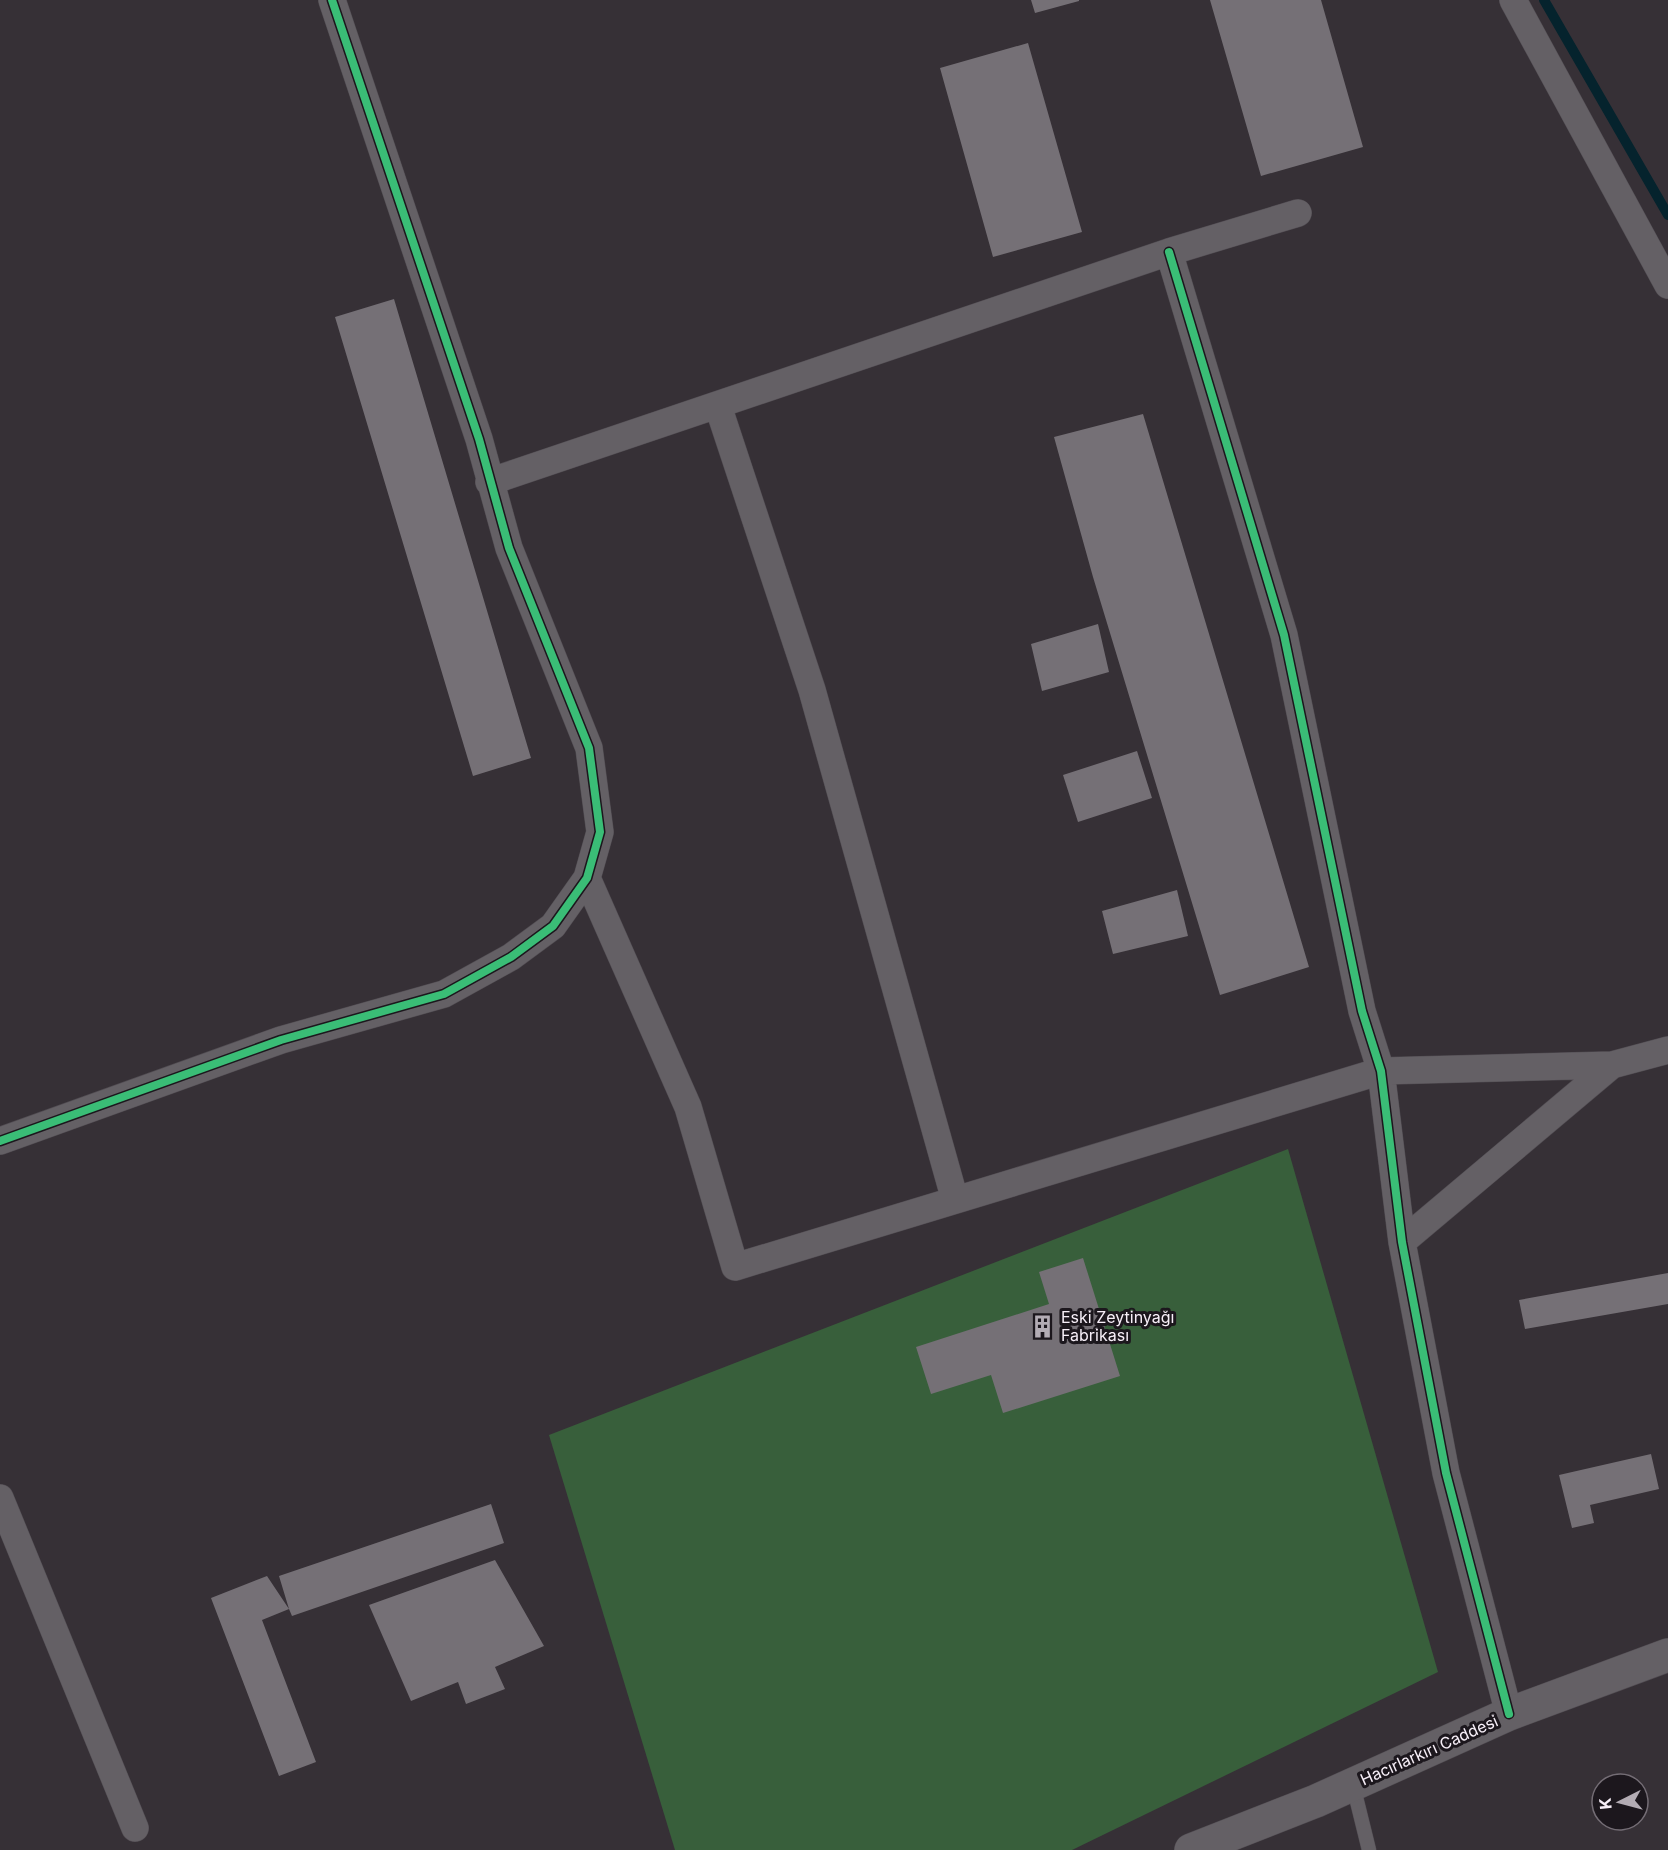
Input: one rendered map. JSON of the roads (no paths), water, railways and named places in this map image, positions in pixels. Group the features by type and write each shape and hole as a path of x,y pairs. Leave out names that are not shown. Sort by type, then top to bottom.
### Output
{"street":[{"path":"0,1142 281,1040 444,994 511,957 553,926 586,878 600,832 589,748 509,548 478,439 332,0"},
{"path":"1513,0 1668,285"},
{"path":"489,482 1169,252 1298,213"},
{"path":"1169,252 1284,635 1362,1011 1381,1071 1402,1242 1446,1473 1509,1714"},
{"path":"718,406 812,690 955,1200"},
{"path":"586,878 688,1107 735,1267 1381,1071 1612,1065 1668,1050"},
{"path":"1402,1242 1612,1065"},
{"path":"0,1498 135,1828"},
{"name":"Hacırlarkırı Caddesi","path":"1191,1850 1316,1801 1509,1714 1668,1655"}],"lane":[{"path":"1352,1784 1369,1850"}],"waterway":[{"path":"1544,0 1668,215"}],"place":[{"name":"Eski Zeytinyağı Fabrikası","path":"1043,1326"}]}
